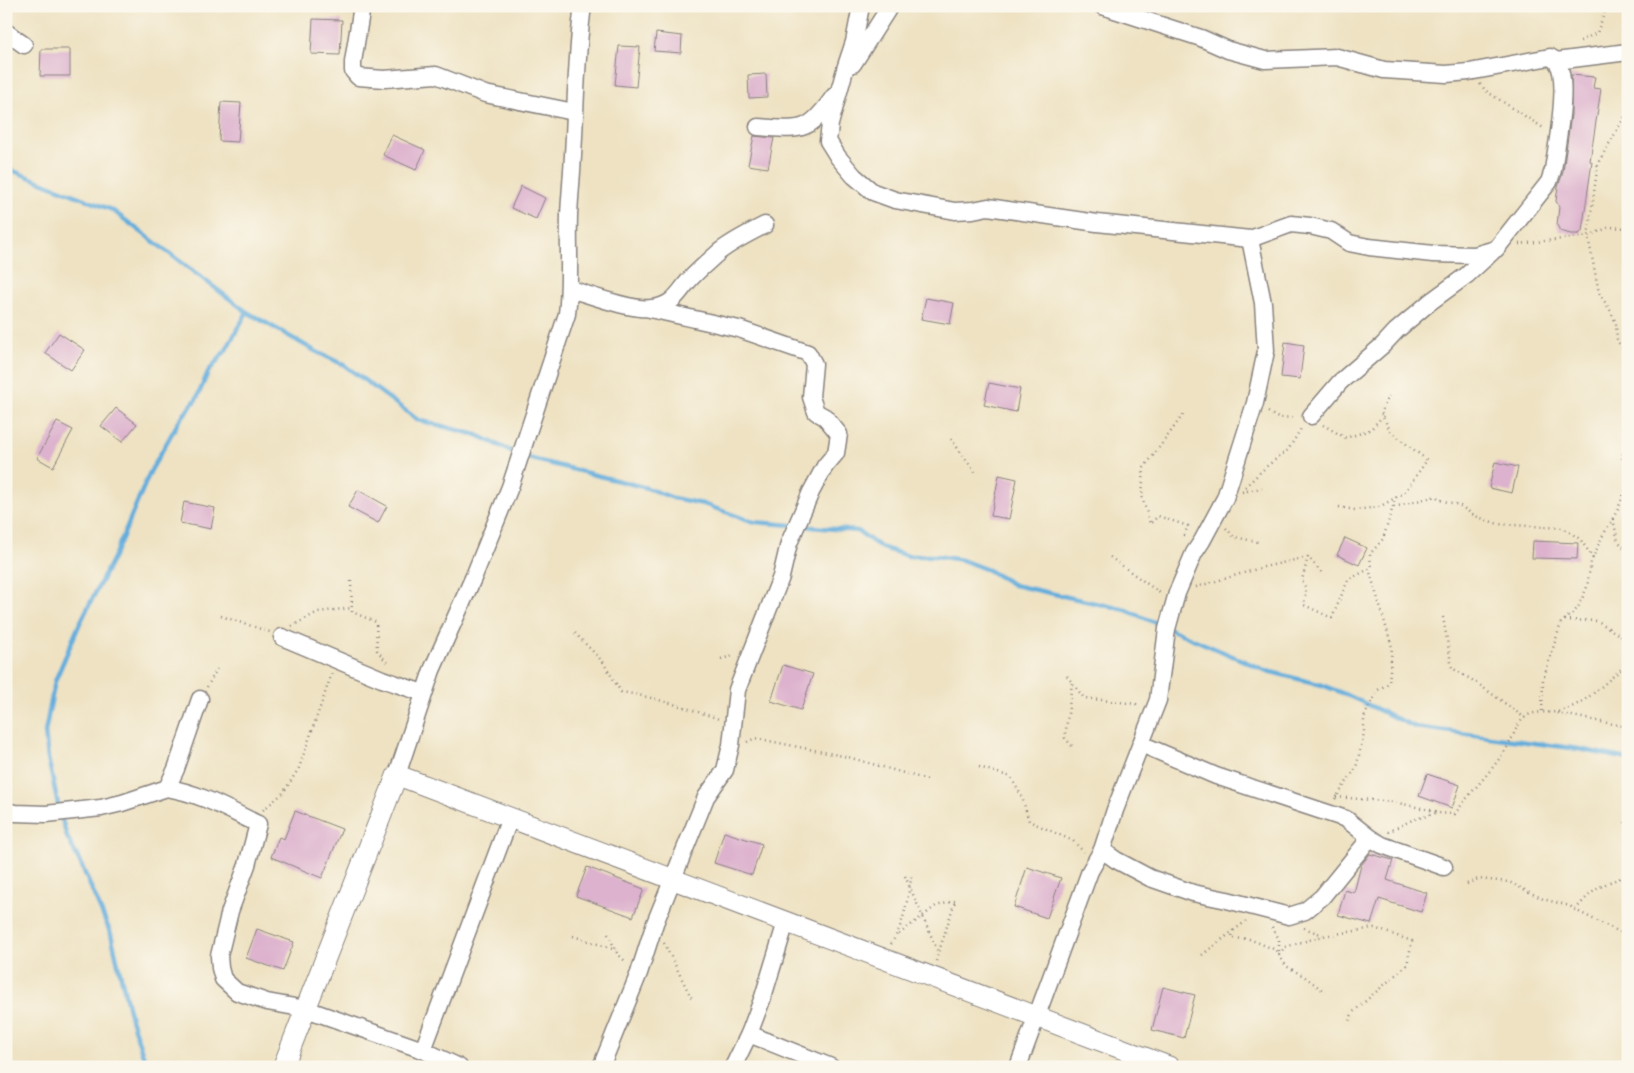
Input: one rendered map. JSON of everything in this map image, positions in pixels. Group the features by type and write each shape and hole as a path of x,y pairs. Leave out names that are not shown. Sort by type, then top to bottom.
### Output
{"street":[{"path":"362,6 353,62 353,71 358,77 384,79 436,75 485,94 574,112"},
{"path":"283,1067 397,775 432,670 482,558 510,487 566,314 570,289 568,250 576,71 583,6"},
{"path":"861,6 854,42 840,86 828,141 838,157 854,176 873,192 895,200 946,210 972,210 988,207 1097,223 1250,239 1291,224 1331,231 1349,243 1403,251 1475,255 1496,249"},
{"path":"758,127 794,130 808,125 823,112 890,6"},
{"path":"1102,6 1201,38 1228,50 1265,60 1337,58 1384,70 1446,74 1469,72 1550,57 1556,61 1560,69 1563,91 1553,170 1548,182 1496,249 1467,275 1430,302 1396,331 1383,345 1340,382 1311,416"},
{"path":"6,32 24,45"},
{"path":"1556,61 1628,52"},
{"path":"808,125 830,128"},
{"path":"650,309 672,302 693,276 719,252 765,225"},
{"path":"1018,1067 1090,872 1102,850 1114,810 1158,700 1167,629 1174,603 1194,553 1202,542 1225,498 1255,404 1266,352 1262,294 1250,239"},
{"path":"570,289 614,302 739,329 808,353 814,364 811,397 816,412 825,417 839,434 836,452 825,466 811,492 789,543 781,577 737,690 731,744 725,770 706,797 655,923 638,973 601,1067"},
{"path":"282,636 336,660 423,693"},
{"path":"167,788 176,769 200,699"},
{"path":"1141,744 1216,776 1346,819 1377,837 1382,845 1444,867"},
{"path":"397,775 1170,1067"},
{"path":"6,811 46,814 101,808 167,788 184,791 200,797 258,824 247,865 230,911 219,956 223,980 237,992 267,1002 306,1008 422,1050 459,1067"},
{"path":"422,1050 510,818"},
{"path":"1102,850 1116,860 1150,878 1193,893 1289,916 1305,911 1322,897 1377,837"},
{"path":"734,1067 763,997 786,922"},
{"path":"749,1034 831,1067"}],"path":[{"path":"1573,45 1597,33 1607,6"},
{"path":"1469,72 1486,91 1558,138"},
{"path":"1628,111 1598,163 1588,236 1599,293 1616,323 1617,341 1628,354"},
{"path":"1496,249 1529,242 1588,236 1610,227 1628,228"},
{"path":"1338,507 1356,510 1378,507 1404,493 1427,460 1392,432 1381,413 1389,396"},
{"path":"1183,415 1144,468 1142,496 1150,524 1158,516 1188,526 1184,535 1202,542"},
{"path":"1262,488 1238,493 1267,466 1288,450 1311,416"},
{"path":"951,439 975,472"},
{"path":"1628,444 1621,457 1628,463"},
{"path":"1542,712 1543,680 1561,622 1578,608 1587,587 1593,558 1628,484"},
{"path":"1394,507 1436,496 1440,500 1458,505 1475,516 1498,524 1563,528 1580,539 1593,558"},
{"path":"1336,797 1356,768 1364,733 1364,717 1378,690 1389,683 1392,647 1369,569 1371,568 1370,554 1383,539 1396,497"},
{"path":"1216,513 1234,537 1258,542"},
{"path":"1613,517 1618,541 1628,552"},
{"path":"1110,557 1174,603"},
{"path":"1308,557 1302,580 1306,589 1304,605 1332,618 1348,580 1369,569"},
{"path":"1308,557 1323,574"},
{"path":"1195,587 1264,567 1308,557"},
{"path":"351,581 352,612 376,622 378,650 393,669"},
{"path":"1443,617 1452,668 1477,683 1525,718"},
{"path":"1564,620 1598,621 1628,641"},
{"path":"575,632 603,662 621,692 637,694 685,707 732,724"},
{"path":"258,824 263,810 283,793 299,768 336,660"},
{"path":"1555,712 1572,707 1603,686 1628,664"},
{"path":"200,699 217,668"},
{"path":"1066,676 1084,698 1136,704 1149,722"},
{"path":"1072,683 1065,738 1072,746"},
{"path":"1377,837 1412,820 1437,812 1455,814 1467,796 1494,768 1510,743 1518,724 1529,715 1555,712 1628,727"},
{"path":"728,753 754,738 848,757 928,780"},
{"path":"979,767 1012,777 1022,797 1029,821 1073,841 1084,852 1090,872"},
{"path":"1336,797 1394,802 1442,813"},
{"path":"1336,797 1346,819"},
{"path":"1624,822 1628,832"},
{"path":"882,958 896,936 906,911 912,875"},
{"path":"1575,910 1602,885 1628,875"},
{"path":"905,876 938,952"},
{"path":"1467,884 1478,879 1509,882 1543,899 1570,906 1628,936"},
{"path":"896,936 936,906 955,901 938,952 933,970 933,978"},
{"path":"1202,954 1262,910"},
{"path":"655,923 692,999"},
{"path":"1271,925 1279,938 1278,954"},
{"path":"1278,954 1285,947 1323,936 1374,928 1412,941 1407,965 1353,1012 1349,1021"},
{"path":"1233,930 1232,938 1249,939 1276,950 1286,966 1325,992"},
{"path":"608,934 617,953 638,973"},
{"path":"573,936 616,950"}],"building":[{"path":"313,19 342,20 340,55 311,54"},
{"path":"656,33 682,36 681,53 654,51"},
{"path":"619,46 640,47 636,87 615,85"},
{"path":"41,49 70,49 70,76 40,76"},
{"path":"766,74 767,97 749,98 748,75"},
{"path":"1571,75 1595,77 1593,88 1601,89 1582,231 1579,234 1560,231 1557,225 1559,207 1556,201 1563,172 1571,115"},
{"path":"221,102 241,103 238,142 219,141"},
{"path":"392,135 425,150 416,170 383,155"},
{"path":"754,136 774,138 768,168 748,165"},
{"path":"521,186 545,198 536,219 511,208"},
{"path":"926,298 954,303 950,324 921,319"},
{"path":"59,333 85,350 71,370 45,353"},
{"path":"1285,342 1304,345 1300,379 1281,377"},
{"path":"989,383 1020,389 1016,412 984,405"},
{"path":"116,408 137,424 122,442 101,426"},
{"path":"57,422 73,430 53,467 37,458"},
{"path":"1495,462 1518,467 1512,493 1489,488"},
{"path":"999,475 1017,479 1009,519 991,516"},
{"path":"358,490 387,506 378,523 348,507"},
{"path":"184,502 215,508 211,529 180,523"},
{"path":"1345,538 1367,548 1359,565 1337,555"},
{"path":"1533,541 1578,543 1577,559 1532,558"},
{"path":"783,665 813,674 801,710 771,701"},
{"path":"1427,774 1460,785 1452,808 1419,796"},
{"path":"295,811 342,829 322,878 271,857 279,837 284,839"},
{"path":"724,832 762,844 752,875 714,863"},
{"path":"1370,854 1393,860 1387,880 1427,893 1421,912 1379,899 1371,924 1338,915 1345,890 1354,893 1361,865"},
{"path":"587,867 644,889 633,917 576,896"},
{"path":"1027,867 1061,878 1047,918 1014,907"},
{"path":"257,929 294,942 283,971 246,958"},
{"path":"1163,987 1195,995 1184,1038 1152,1030"}],"waterway":[{"path":"6,168 112,210 247,312 315,351 344,365 418,420 477,435 517,454"},
{"path":"59,809 48,758 45,732 55,681 79,625 117,550 150,472 179,421 197,398 208,372 226,350 247,312"},
{"path":"524,457 647,488 673,498 703,504 754,522 792,525"},
{"path":"800,526 858,531 880,547 908,556 936,556 962,560 988,570 1014,585 1126,610 1267,671 1322,685 1347,695 1415,727 1579,749 1628,759"},
{"path":"61,816 67,837 80,862 111,934 131,1019 147,1067"}]}
